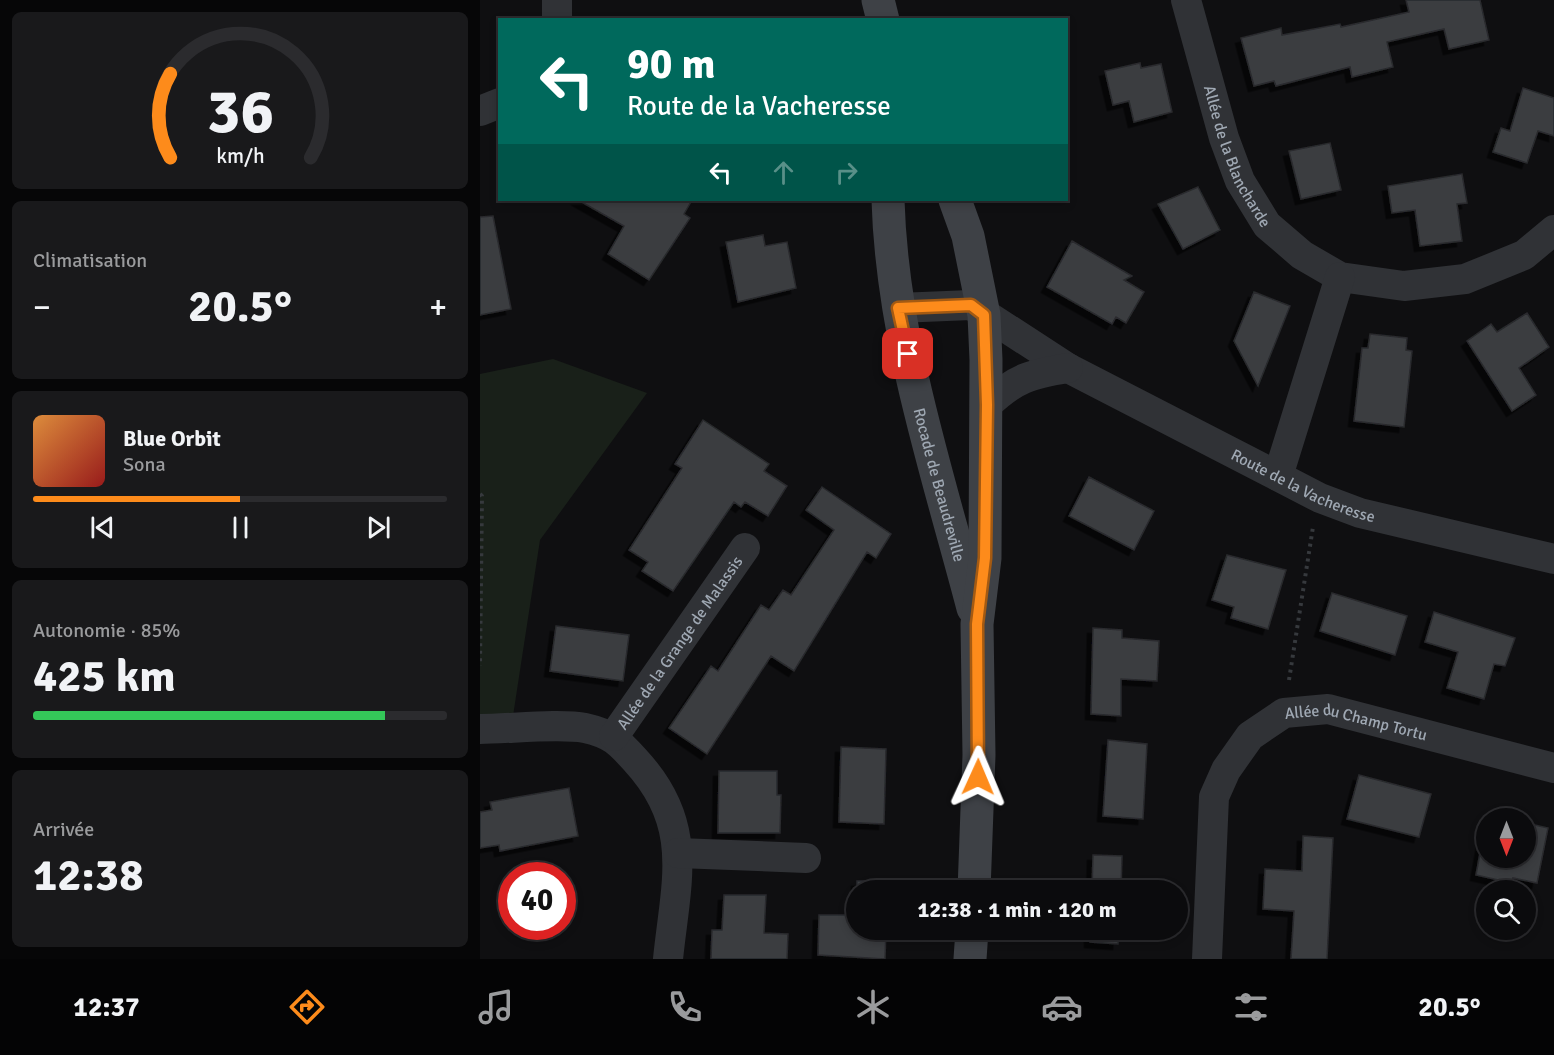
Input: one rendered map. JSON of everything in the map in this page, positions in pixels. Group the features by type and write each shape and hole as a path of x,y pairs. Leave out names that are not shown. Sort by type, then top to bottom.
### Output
{"street":[{"path":"557,0 557,18"},
{"path":"878,0 882,18"},
{"name":"Allée de la Blancharde","path":"1186,0 1224,138 1240,181 1267,225 1302,255 1340,277 1404,286 1465,279 1524,255 1554,230"},
{"path":"480,111 498,104"},
{"name":"Rocade de Beaudreville","path":"888,201 890,244 898,308 918,400 977,624"},
{"name":"Rocade de Beaudreville","path":"956,201 968,236 984,315 987,405 985,558 977,624 979,755 974,880"},
{"path":"1278,476 1340,277"},
{"name":"Route de la Vacheresse","path":"898,308 971,305 1068,368 1320,498 1360,513 1554,559"},
{"path":"987,405 1007,386 1028,375 1068,368"},
{"name":"Allée de la Grange de Malassis","path":"614,736 745,548"},
{"name":"Allée du Champ Tortu","path":"1207,959 1214,797 1226,770 1250,736 1284,713 1328,709 1554,768"},
{"name":"Allée de la Grange de Malassis","path":"480,729 582,728 614,736 654,781 674,822 678,853 668,959"},
{"path":"678,853 806,858"},
{"path":"970,959 971,940"}],"path":[{"path":"480,494 480,666"},
{"path":"1284,713 1320,498"}],"shaded area":[{"path":"553,359 647,393 540,540 511,729 480,729 480,374"}],"building":[{"path":"1406,0 1480,0 1489,40 1449,49 1444,29 1387,42 1393,67 1352,77 1350,67 1276,86 1274,81 1254,86 1241,38 1281,28 1282,35 1340,24 1341,27 1409,12"},
{"path":"1140,63 1141,68 1161,64 1172,112 1134,122 1129,101 1113,105 1105,71"},
{"path":"1523,88 1554,98 1554,136 1538,131 1527,163 1493,152 1501,128 1510,131"},
{"path":"1330,143 1341,190 1301,199 1289,151"},
{"path":"1462,174 1467,203 1457,204 1462,241 1420,246 1415,210 1392,213 1388,186"},
{"path":"1198,187 1220,230 1183,249 1158,204"},
{"path":"580,201 691,201 684,214 690,218 649,280 608,254 624,226"},
{"path":"493,216 511,309 480,315 480,217"},
{"path":"763,235 765,246 787,242 796,288 738,302 726,242"},
{"path":"1072,241 1132,276 1124,280 1144,292 1126,323 1116,317 1112,324 1047,287"},
{"path":"1254,292 1290,306 1258,386 1234,341"},
{"path":"1527,313 1549,347 1519,368 1536,395 1512,411 1467,341 1491,324 1497,332"},
{"path":"1370,334 1407,338 1406,350 1412,351 1404,427 1354,421 1362,348 1368,348"},
{"path":"703,420 769,464 764,471 787,486 768,516 745,502 741,507 734,502 673,591 642,571 648,562 629,550 682,468 675,464"},
{"path":"1089,477 1154,511 1134,550 1069,516"},
{"path":"822,487 891,534 876,558 867,552 794,671 771,656 707,754 669,728 711,666 718,671 761,605 769,610 783,590 791,595 834,530 806,510"},
{"path":"1227,555 1286,570 1268,629 1231,618 1234,607 1212,600"},
{"path":"1332,593 1407,616 1395,655 1320,631"},
{"path":"1434,612 1515,638 1505,666 1494,664 1484,699 1447,688 1458,652 1425,642"},
{"path":"556,626 629,635 623,681 550,671"},
{"path":"1093,628 1122,630 1122,638 1159,641 1157,681 1121,679 1121,716 1091,714"},
{"path":"1108,740 1147,744 1143,819 1103,816"},
{"path":"841,747 886,749 884,824 839,822"},
{"path":"719,771 777,771 777,795 781,795 780,833 718,833"},
{"path":"1359,775 1431,794 1419,837 1347,819"},
{"path":"569,788 578,836 500,851 499,845 480,848 480,812 492,810 490,802"},
{"path":"1536,825 1548,828 1537,883 1536,880 1513,878 1513,880 1498,880 1476,875 1477,868 1536,868"},
{"path":"1303,836 1333,838 1327,959 1291,959 1294,911 1263,909 1265,869 1302,871"},
{"path":"1093,855 1122,856 1121,880 1092,880"},
{"path":"724,895 766,895 764,933 788,934 787,959 711,959 712,930 722,930"},
{"path":"819,915 846,915 846,940 886,940 885,959 818,955"},
{"path":"1090,940 1118,940 1118,944 1090,942"}],"route":[{"path":"908,354 898,308 971,305 984,315 987,405 985,558 977,624 978,777"}]}
